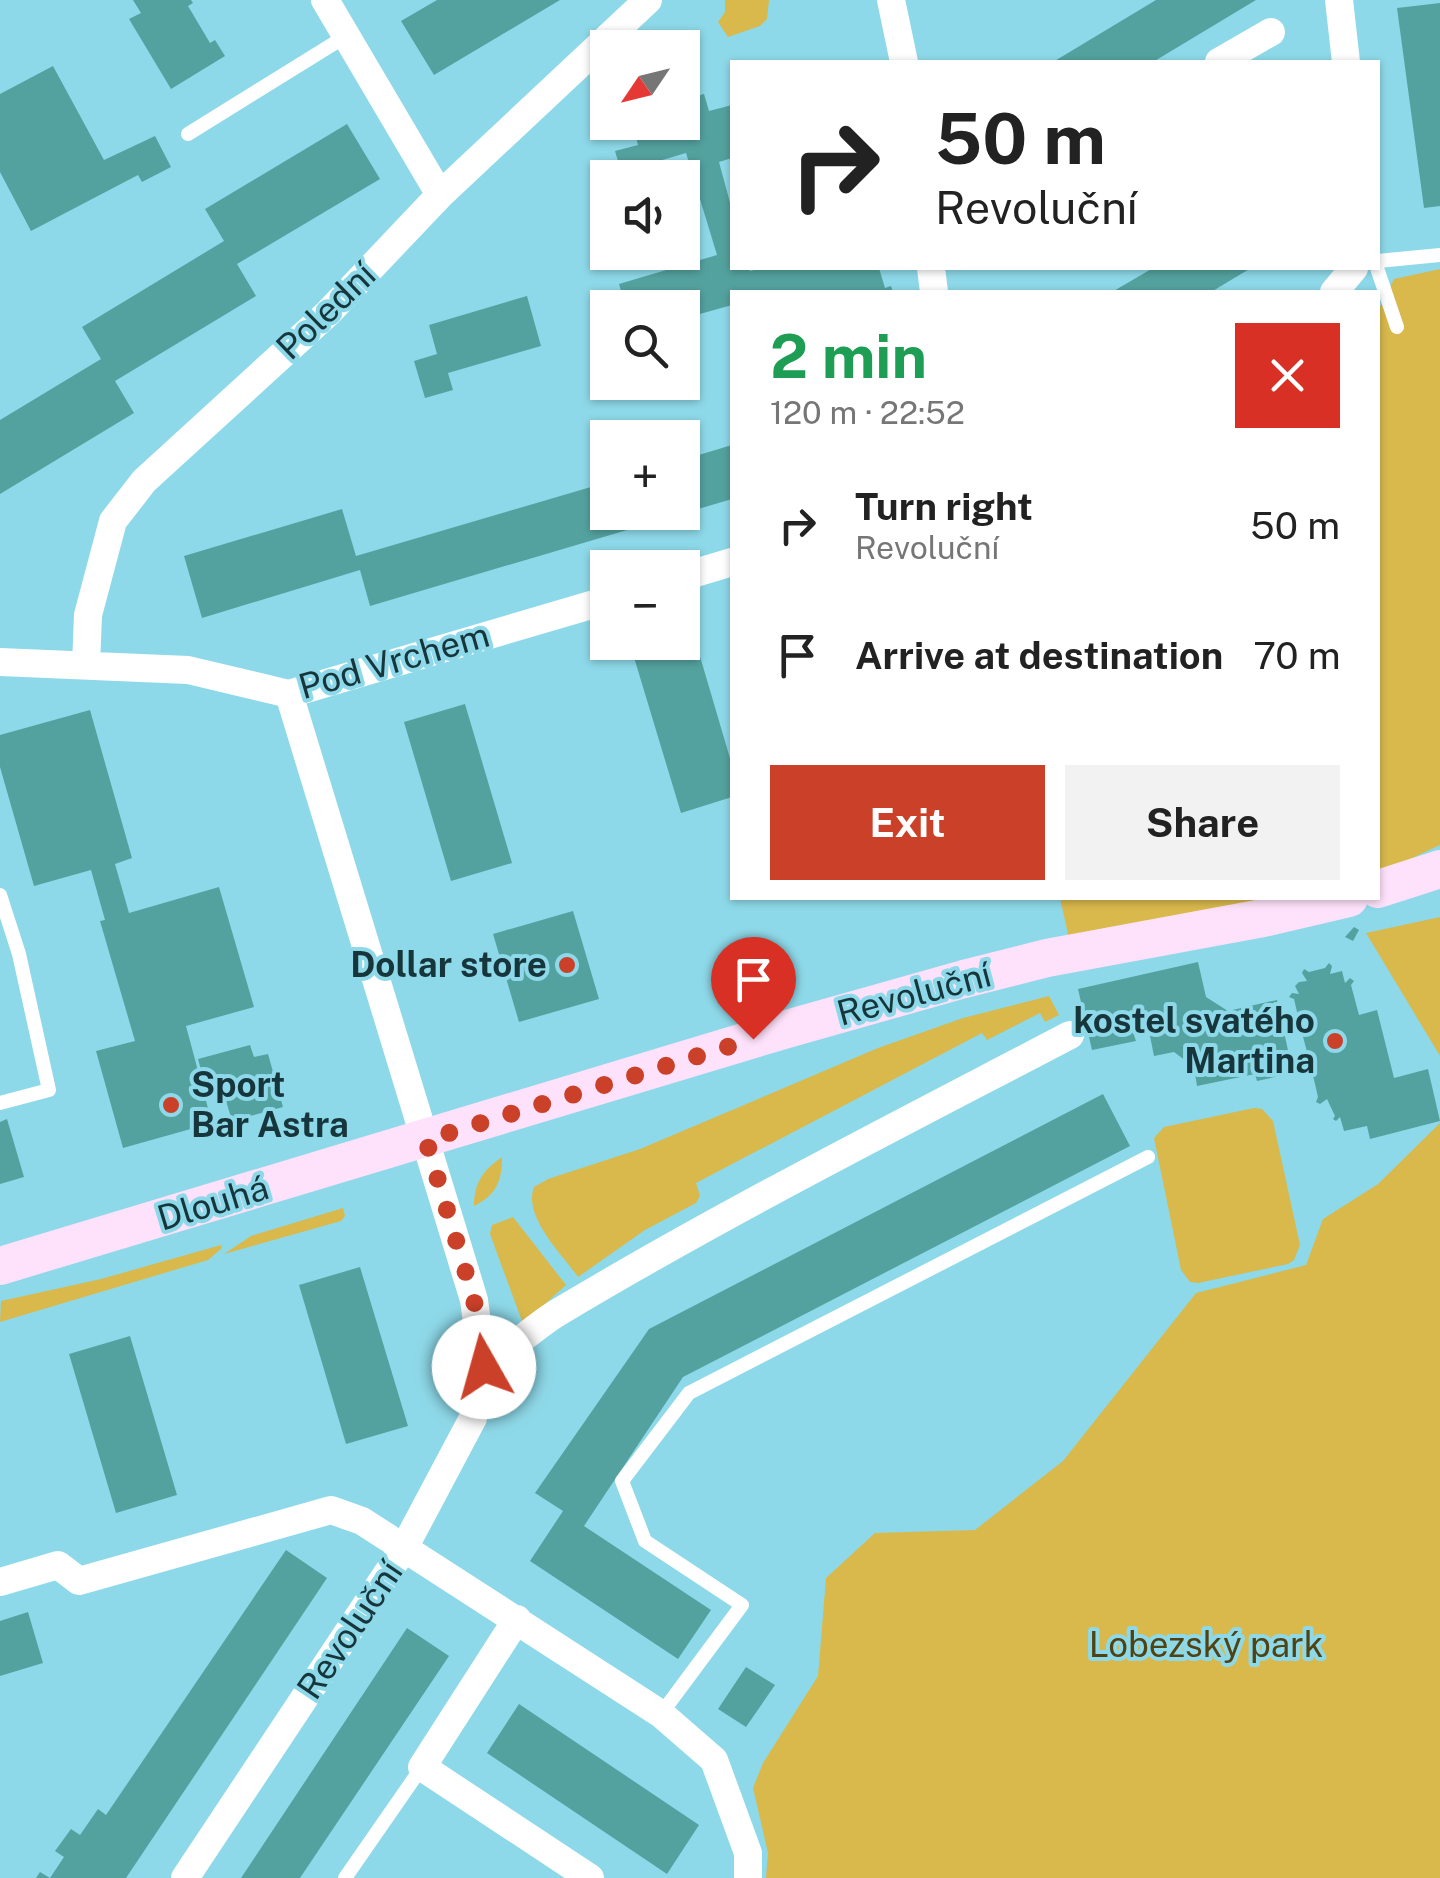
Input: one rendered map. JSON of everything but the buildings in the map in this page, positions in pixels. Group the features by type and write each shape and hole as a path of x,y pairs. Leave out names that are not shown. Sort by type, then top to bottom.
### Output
{"street":[{"path":"325,0 440,195"},
{"name":"Polední","path":"86,665 88,615 112,522 144,481 328,313 440,195 648,0"},
{"path":"891,0 904,60"},
{"path":"1339,0 1346,60"},
{"path":"1222,60 1271,32"},
{"path":"700,572 730,563"},
{"name":"Pod Vrchem","path":"0,662 188,670 289,694 590,605"},
{"path":"289,694 426,1140"},
{"path":"1380,888 1440,869"},
{"name":"Revoluční","path":"185,1878 404,1548 473,1418 484,1367 474,1300 426,1140 787,1028 964,979 1047,958 1340,900"},
{"path":"484,1367 552,1316 716,1222 1070,1034"},
{"name":"Dlouhá","path":"0,1266 426,1140"},
{"path":"0,1582 58,1565 79,1581 331,1510 362,1520 660,1714 714,1760 748,1853 748,1878"},
{"path":"517,1619 422,1767 590,1878"}],"lane":[{"path":"188,134 346,36"},
{"path":"1380,268 1440,255"},
{"path":"1380,302 1397,326"},
{"path":"0,895 18,954 49,1090 0,1103"},
{"path":"0,960 18,954"},
{"path":"660,1714 742,1604 645,1541 622,1481 689,1392 1148,1158"},
{"path":"345,1878 422,1767"}],"green space":[{"path":"725,0 769,0 767,19 760,26 728,37 718,22 725,12"},
{"path":"1440,269 1440,845 1380,873 1380,307 1394,279"},
{"path":"1060,900 1270,900 1070,943"},
{"path":"1440,917 1440,1056 1366,933"},
{"path":"1049,996 1059,1015 1045,1022 1040,1013 987,1040 982,1033 696,1183 700,1196 696,1203 645,1230 578,1277 539,1222 532,1198 534,1187 548,1179 640,1149 878,1048 963,1018"},
{"path":"1262,1109 1273,1121 1300,1245 1288,1264 1190,1282 1181,1270 1154,1138 1164,1127"},
{"name":"Lobezský park","path":"1440,1123 1440,1878 766,1878 768,1853 753,1788 763,1763 818,1676 826,1578 875,1533 975,1530 1063,1461 1196,1293 1306,1265 1323,1219 1378,1184"},
{"path":"502,1157 496,1187 474,1206 481,1178"},
{"path":"343,1208 345,1216 341,1221 224,1254 251,1236"},
{"path":"513,1217 566,1285 523,1324 490,1234 492,1225"},
{"path":"221,1245 208,1260 0,1322 1,1301 101,1279"}],"place":[{"name":"Dollar store","path":"567,965"},
{"name":"kostel svatého Martina","path":"1335,1041"},
{"name":"Sport Bar Astra","path":"171,1105"}],"route":[{"path":"484,1367 474,1300 426,1140 753,1039"}]}
